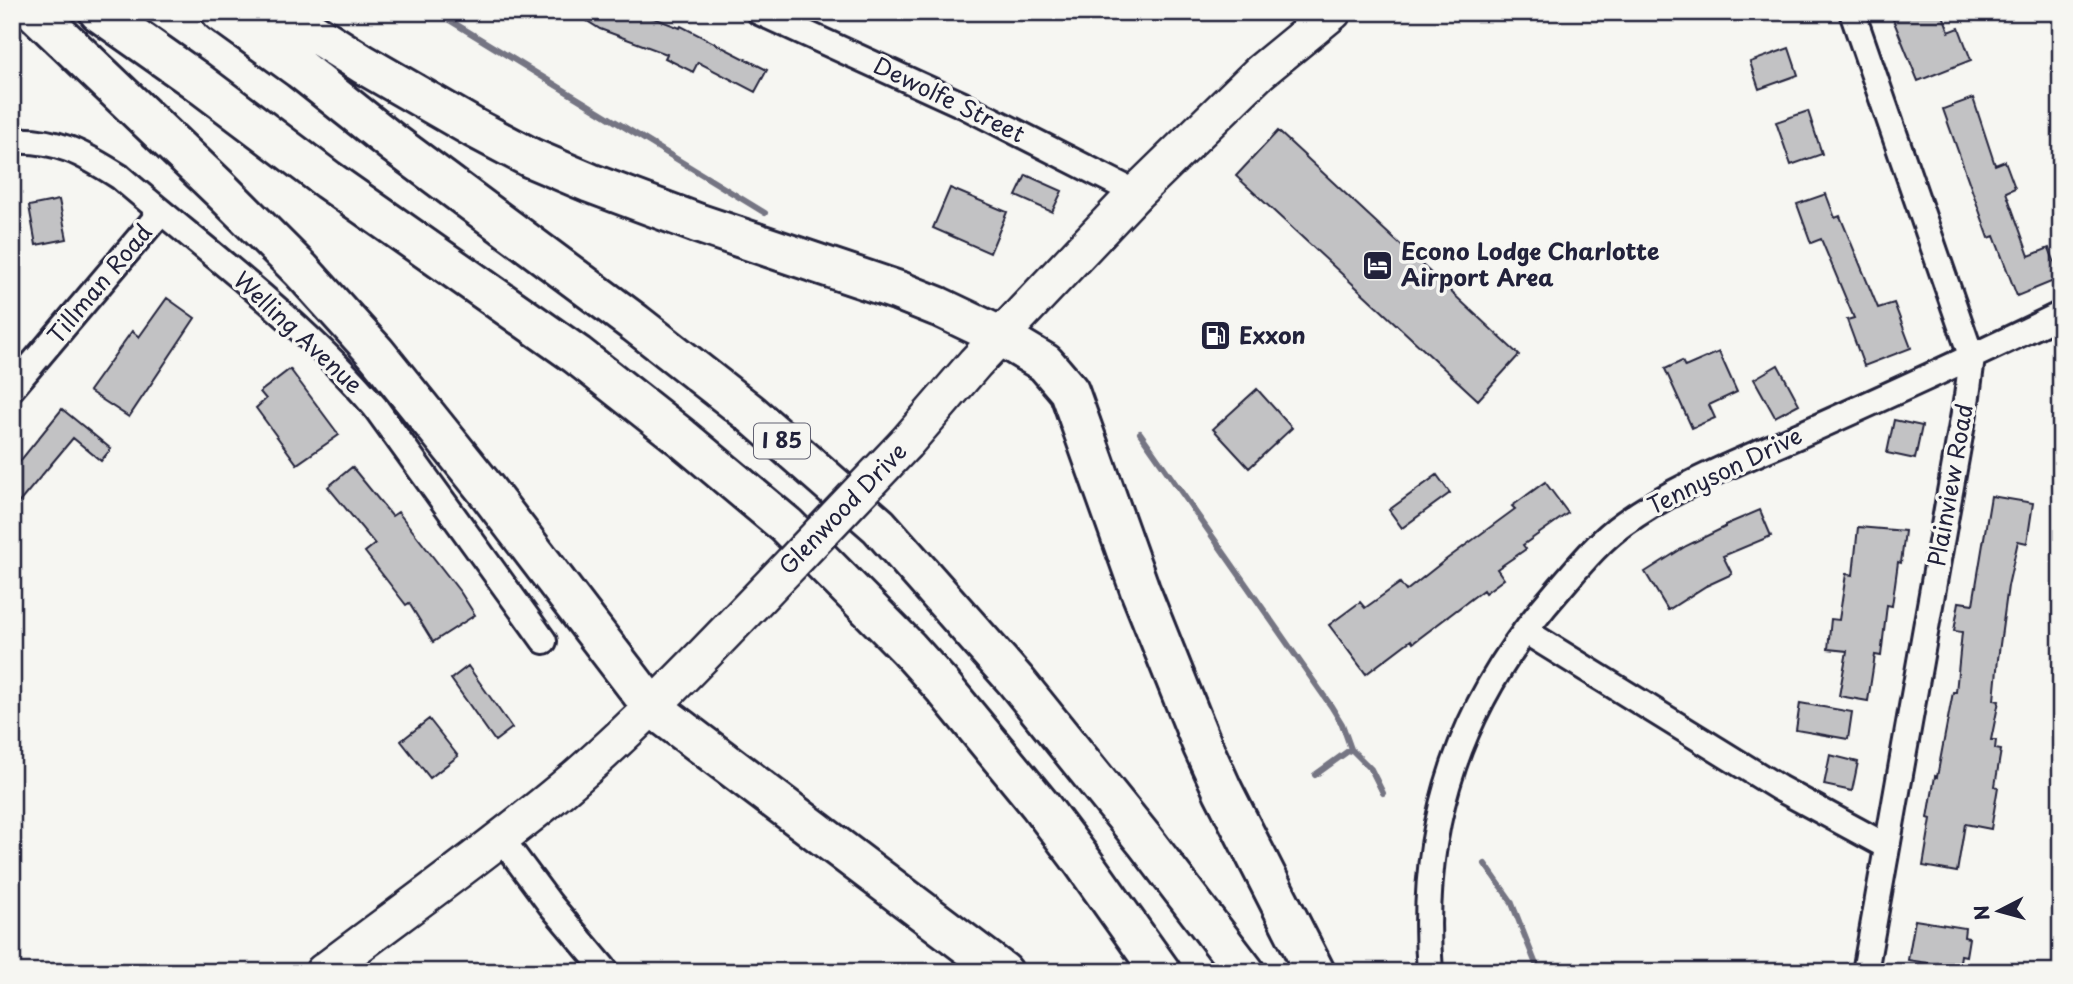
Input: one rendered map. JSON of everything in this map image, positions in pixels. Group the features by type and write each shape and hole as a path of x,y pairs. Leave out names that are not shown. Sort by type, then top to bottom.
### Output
{"highway":[{"path":"35,12 301,270 377,355 487,491 652,707 1003,972"},
{"name":"I 85","path":"99,12 194,79 328,180 577,355 786,525 943,687 1047,815 1161,972"},
{"name":"I 85","path":"221,12 300,69 404,152 750,412 879,526 1016,681 1145,841 1245,972"},
{"path":"281,12 363,64 531,158 697,223 872,281 939,307 1000,336 1045,363 1069,391 1140,590 1203,747 1315,972"}],"street":[{"name":"Dewolfe Street","path":"759,12 789,18 1136,193"},
{"name":"Glenwood Drive","path":"323,972 561,790 652,707 906,443 975,363 1136,193 1260,72 1333,12"},
{"name":"Plainview Road","path":"1852,12 1972,358 1865,972"},
{"name":"Welling Avenue","path":"12,141 39,140 58,144 90,158 120,177 307,336 375,407 544,641"},
{"name":"Tillman Road","path":"12,388 160,212"},
{"name":"Tennyson Drive","path":"1430,972 1430,864 1439,813 1452,768 1472,718 1497,671 1535,616 1592,552 1619,526 1695,481 1972,358 2061,314"},
{"path":"1525,631 1779,788 1886,846"},
{"path":"501,838 550,904 607,972"}],"building":[{"path":"573,12 638,12 680,28 681,26 767,70 755,92 698,62 693,72 665,58 667,54 600,29"},
{"path":"1890,12 1942,12 1949,32 1959,28 1971,60 1918,81"},
{"path":"1789,48 1798,75 1759,89 1750,62"},
{"path":"1973,98 1995,165 2005,161 2015,188 2006,192 2029,256 2049,248 2061,278 2017,296 1994,236 1989,238 1943,109"},
{"path":"1808,111 1822,154 1791,165 1776,122"},
{"name":"Econo Lodge Charlotte Airport Area","path":"1278,131 1519,355 1478,400 1236,176"},
{"path":"1026,175 1062,191 1052,212 1016,196"},
{"path":"950,188 1007,212 990,253 933,228"},
{"path":"1826,194 1835,218 1840,216 1878,308 1894,303 1911,348 1864,366 1847,320 1854,318 1821,239 1811,243 1797,204"},
{"path":"59,200 67,239 36,245 29,206"},
{"path":"167,298 195,318 129,417 89,391 132,331 139,337"},
{"path":"1719,352 1737,392 1709,405 1715,418 1692,428 1665,369 1682,361 1685,367"},
{"path":"1778,365 1799,404 1775,417 1754,379"},
{"path":"290,369 339,435 297,464 256,408 266,399 260,392"},
{"path":"1257,389 1292,428 1249,468 1213,429"},
{"path":"62,409 111,449 101,461 73,438 12,511 12,471"},
{"path":"1894,420 1922,426 1915,459 1887,453"},
{"path":"352,467 392,516 398,512 475,615 433,642 409,603 406,605 365,552 375,544 328,487"},
{"path":"1437,475 1450,493 1402,528 1389,510"},
{"path":"1545,482 1568,513 1523,545 1526,549 1497,569 1504,579 1485,593 1483,590 1413,643 1411,640 1366,674 1329,625 1360,602 1365,608 1400,583 1406,591 1515,509 1512,506"},
{"path":"1991,496 2033,503 2027,543 2018,541 2008,586 1998,659 1994,700 1999,701 1991,740 1996,740 1995,749 2001,750 1991,829 1965,824 1957,872 1923,866 1935,776 1937,777 1953,692 1956,692 1962,632 1954,631 1959,602 1973,604"},
{"path":"1760,510 1771,536 1723,556 1732,574 1706,586 1668,610 1645,572 1686,546"},
{"path":"1858,527 1905,531 1892,606 1887,605 1881,656 1875,655 1868,701 1839,696 1847,651 1828,649 1831,619 1839,620 1846,574 1853,575"},
{"path":"468,666 512,728 495,741 451,679"},
{"path":"1800,703 1852,712 1848,739 1796,730"},
{"path":"429,719 458,756 430,778 401,741"},
{"path":"1830,755 1858,762 1852,791 1824,785"},
{"path":"1915,920 1965,928 1964,937 1969,938 1966,956 1961,955 1959,968 1908,960"}],"waterway":[{"path":"436,12 765,213"},
{"path":"1140,433 1331,706 1342,724 1351,749 1371,769 1383,793"},
{"path":"1315,775 1351,749"},
{"path":"1485,864 1511,901 1539,972"}],"place":[{"name":"Econo Lodge Charlotte Airport Area","path":"1378,265"},
{"name":"Exxon","path":"1216,336"}]}
